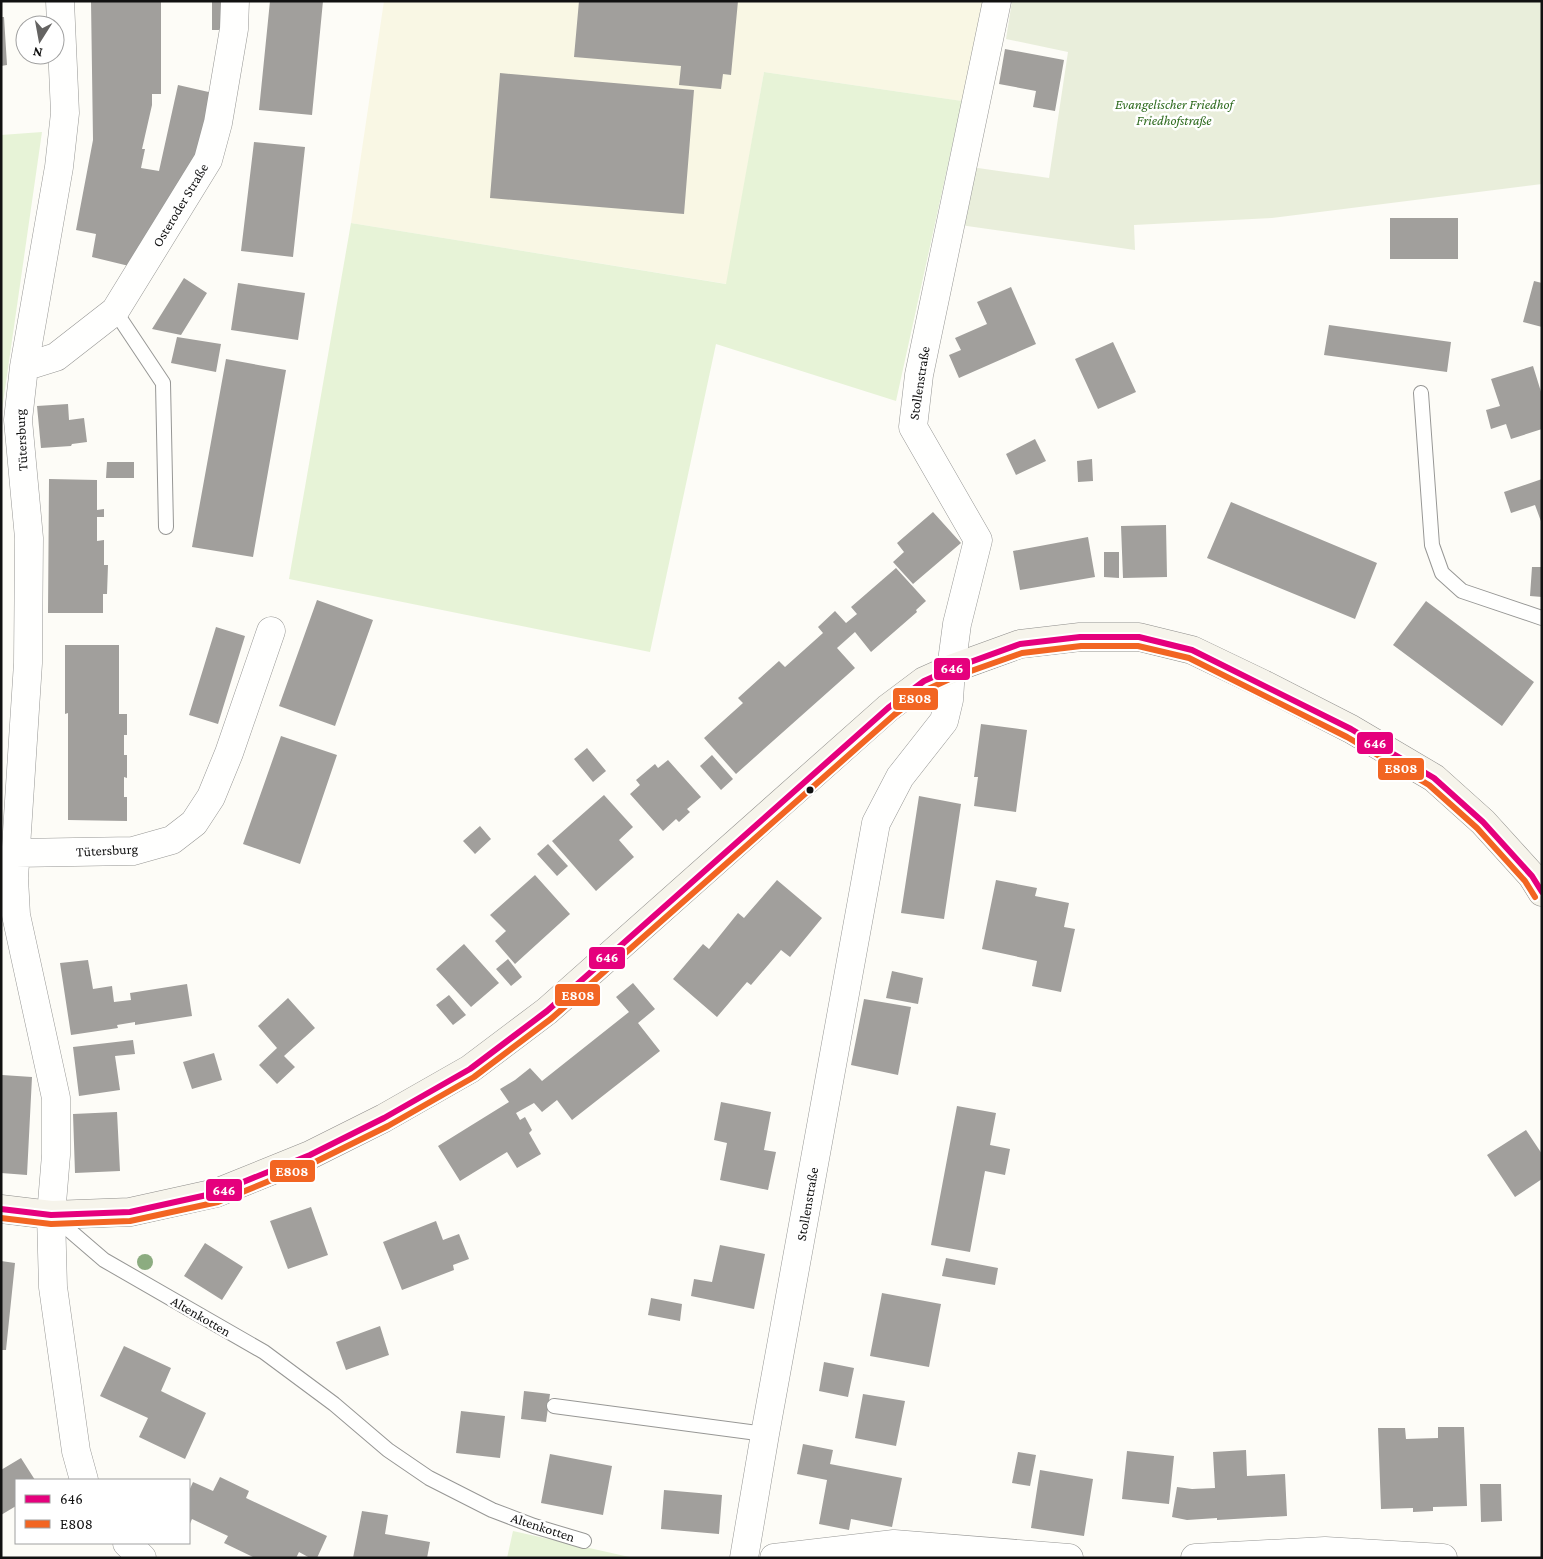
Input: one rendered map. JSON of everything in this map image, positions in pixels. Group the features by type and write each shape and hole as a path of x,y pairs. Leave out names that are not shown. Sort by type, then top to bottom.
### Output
{"main road":[{"path":"1,1209 51,1215 130,1212 216,1193 310,1155 384,1118 470,1069 547,1011 888,708 924,681 1020,644 1080,637 1139,637 1192,650 1263,684 1351,730 1434,778 1483,822 1532,876 1542,892"}],"street":[{"name":"Tütersburg","path":"51,1215 56,1155 56,1098 16,915 10,868 28,662 29,538 18,420 24,367 59,166 64,113 60,1"},
{"name":"Osteroder Straße","path":"24,367 56,357 115,311 208,160 218,123 234,29 235,1"},
{"name":"Stollenstraße","path":"744,1558 876,823 900,777 944,721 949,700 957,624 978,540 913,427 919,375 997,1"},
{"name":"Tütersburg","path":"10,868 133,851 172,840 194,823 211,796 229,753 272,631"},
{"path":"51,1215 53,1287 76,1452 84,1479"},
{"path":"128,1544 142,1558"},
{"path":"774,1558 894,1544 1069,1558"},
{"path":"1195,1558 1325,1551 1443,1558"}],"lane":[{"path":"115,311 163,383 166,528"},
{"path":"1421,393 1432,546 1442,573 1462,592 1542,618"},
{"name":"Altenkotten","path":"51,1215 104,1260 264,1352 334,1404 388,1450 429,1478 492,1510 534,1526 584,1541"},
{"path":"554,1406 765,1434"}],"shaded area":[{"path":"384,1 983,1 962,101 764,72 727,284 351,223"}],"green space":[{"name":"Evangelischer Friedhof Friedhofstraße","path":"1012,1 1542,1 1542,184 1272,218 1134,225 1135,250 960,225 971,167 1049,178 1068,52 1006,39"},
{"path":"764,72 962,101 896,401 716,344 650,652 289,579 351,223 726,284"},
{"path":"42,132 2,410 1,410 1,135"},
{"path":"513,1531 634,1558 507,1558"}],"building":[{"path":"91,1 161,1 161,94 152,94 152,105 142,149 145,149 141,168 159,171 178,85 213,93 199,157 129,266 92,257 96,234 76,230 93,140"},
{"path":"212,1 226,1 226,30 212,30"},
{"path":"270,1 323,1 312,115 259,110"},
{"path":"579,1 738,1 731,75 723,74 721,89 679,85 681,66 574,57"},
{"path":"1,17 4,17 7,65 1,66"},
{"path":"1005,49 1064,60 1055,111 1033,107 1036,91 999,84"},
{"path":"500,73 694,90 684,214 490,198"},
{"path":"254,142 305,147 293,257 241,251"},
{"path":"1390,218 1458,218 1458,259 1390,259"},
{"path":"184,278 207,293 181,335 152,329"},
{"path":"1534,281 1542,283 1542,327 1523,322"},
{"path":"238,283 305,293 298,340 231,330"},
{"path":"1011,287 1036,344 959,378 949,355 961,350 955,338 987,324 977,302"},
{"path":"1329,325 1451,342 1447,372 1324,355"},
{"path":"177,337 221,344 216,372 171,363"},
{"path":"1113,342 1136,392 1098,409 1075,359"},
{"path":"226,359 286,370 253,557 192,547"},
{"path":"1533,366 1542,395 1542,429 1511,439 1506,424 1491,429 1486,410 1500,406 1491,379"},
{"path":"68,404 69,420 84,418 87,442 72,444 71,446 41,448 37,406"},
{"path":"1035,439 1046,461 1016,475 1006,454"},
{"path":"1092,459 1093,481 1078,482 1077,461"},
{"path":"107,462 134,462 134,478 106,478"},
{"path":"49,479 97,480 97,510 104,509 104,517 97,517 97,541 104,540 104,565 108,565 107,594 103,594 103,613 48,613"},
{"path":"1542,479 1542,524 1535,505 1511,513 1504,492"},
{"path":"1231,502 1377,563 1355,619 1207,558"},
{"path":"933,512 961,543 913,584 893,562 904,552 897,543"},
{"path":"1166,525 1167,577 1123,578 1121,526"},
{"path":"1088,537 1095,577 1020,590 1013,551"},
{"path":"1104,552 1119,552 1119,578 1104,577"},
{"path":"1532,567 1542,567 1542,597 1530,596"},
{"path":"896,568 926,601 916,610 917,612 871,652 855,632 837,648 855,668 736,774 704,738 743,703 738,698 779,661 785,667 823,633 818,627 835,611 846,623 857,614 851,607"},
{"path":"317,600 373,620 335,726 279,706"},
{"path":"1426,601 1534,682 1502,726 1393,645"},
{"path":"216,627 245,636 218,724 189,715"},
{"path":"65,645 119,645 119,714 127,714 127,735 124,735 124,755 127,755 127,778 124,777 124,797 127,797 127,821 68,820 68,713 65,714"},
{"path":"981,724 1027,730 1016,812 974,806 978,777 974,777"},
{"path":"281,736 337,755 300,864 243,844"},
{"path":"587,748 606,771 593,782 574,759"},
{"path":"712,755 733,779 721,790 700,766"},
{"path":"668,760 701,797 687,809 690,812 679,822 676,819 663,831 630,794 640,785 636,780 655,764 658,768"},
{"path":"604,795 633,827 619,840 634,857 596,891 552,841"},
{"path":"919,796 961,804 944,919 901,913"},
{"path":"480,826 491,839 475,854 463,841"},
{"path":"548,844 568,866 557,876 537,854"},
{"path":"535,875 570,914 515,964 495,941 506,931 490,915"},
{"path":"777,880 822,918 790,957 781,950 751,985 747,982 717,1017 673,979 703,944 709,949 738,913 744,918"},
{"path":"996,880 1037,888 1035,896 1069,903 1064,927 1075,929 1061,992 1032,986 1037,961 982,949"},
{"path":"464,944 499,983 471,1007 436,969"},
{"path":"508,959 522,977 511,986 496,969"},
{"path":"88,960 93,989 112,986 114,1002 131,1000 130,993 187,984 192,1016 135,1025 135,1022 117,1025 118,1028 71,1035 60,963"},
{"path":"892,971 923,978 918,1004 886,998"},
{"path":"633,983 655,1009 638,1023 660,1051 572,1120 557,1100 542,1112 534,1103 516,1113 520,1120 525,1117 532,1130 529,1133 541,1154 517,1168 507,1152 460,1181 438,1146 509,1102 500,1089 530,1068 542,1081 629,1012 616,997"},
{"path":"449,995 466,1015 453,1025 436,1005"},
{"path":"288,998 315,1028 284,1056 295,1067 277,1084 259,1065 277,1048 258,1026"},
{"path":"864,999 911,1007 898,1075 851,1065"},
{"path":"133,1040 135,1054 115,1056 120,1090 79,1096 73,1047"},
{"path":"214,1053 222,1080 192,1089 183,1062"},
{"path":"2,1075 32,1077 27,1175 1,1173"},
{"path":"721,1102 771,1112 764,1150 776,1152 768,1190 720,1180 727,1143 714,1140"},
{"path":"957,1106 996,1113 990,1145 1010,1149 1005,1175 985,1171 970,1252 931,1245"},
{"path":"117,1112 120,1171 75,1173 73,1114"},
{"path":"1526,1130 1542,1154 1542,1179 1515,1197 1487,1155"},
{"path":"311,1207 328,1255 288,1269 270,1221"},
{"path":"436,1221 443,1240 459,1234 469,1259 453,1265 454,1270 402,1290 383,1242"},
{"path":"205,1243 243,1267 222,1300 184,1276"},
{"path":"720,1245 765,1254 754,1309 691,1296 694,1279 712,1282"},
{"path":"946,1258 998,1268 995,1285 942,1276"},
{"path":"1,1261 15,1263 6,1350 1,1350"},
{"path":"882,1293 941,1304 929,1367 870,1356"},
{"path":"651,1298 682,1304 680,1321 648,1315"},
{"path":"380,1326 389,1355 346,1370 336,1342"},
{"path":"124,1346 171,1368 161,1391 206,1413 185,1459 139,1437 148,1418 100,1396"},
{"path":"824,1362 854,1368 848,1397 819,1391"},
{"path":"524,1391 550,1394 546,1422 521,1419"},
{"path":"863,1394 905,1401 896,1446 855,1438"},
{"path":"461,1411 505,1416 500,1458 456,1453"},
{"path":"1438,1427 1464,1427 1467,1506 1433,1507 1433,1511 1413,1512 1413,1508 1381,1509 1378,1428 1405,1428 1406,1439 1438,1438"},
{"path":"803,1444 833,1450 830,1464 902,1478 892,1527 851,1519 849,1530 819,1524 827,1480 797,1474"},
{"path":"1246,1450 1247,1476 1285,1474 1287,1516 1217,1520 1217,1518 1187,1520 1172,1517 1177,1487 1192,1489 1215,1488 1213,1452"},
{"path":"1127,1451 1174,1456 1169,1504 1122,1499"},
{"path":"1018,1452 1036,1455 1030,1486 1012,1483"},
{"path":"550,1454 612,1466 603,1515 541,1503"},
{"path":"21,1458 34,1479 15,1479 15,1507 1,1515 1,1470"},
{"path":"1040,1470 1093,1479 1084,1536 1031,1528"},
{"path":"220,1477 249,1491 246,1498 327,1536 317,1558 310,1558 299,1552 296,1558 255,1558 224,1543 228,1536 192,1519 190,1524 190,1489 193,1482 213,1491"},
{"path":"1480,1484 1501,1484 1502,1521 1481,1522"},
{"path":"664,1490 722,1495 719,1534 661,1529"},
{"path":"362,1511 388,1515 385,1534 430,1542 427,1558 353,1558"}],"transit line":[{"name":"646","path":"1,1209 51,1215 130,1212 216,1193 310,1155 384,1118 470,1069 547,1011 888,708 924,681 1020,644 1080,637 1139,637 1192,650 1351,729 1434,778 1483,822 1532,876 1542,892"},
{"name":"E808","path":"1,1218 51,1224 130,1221 218,1202 313,1163 388,1126 474,1077 552,1018 894,715 928,689 954,677 1022,653 1081,646 1138,646 1189,658 1347,737 1429,785 1477,828 1525,881 1535,897"}]}
